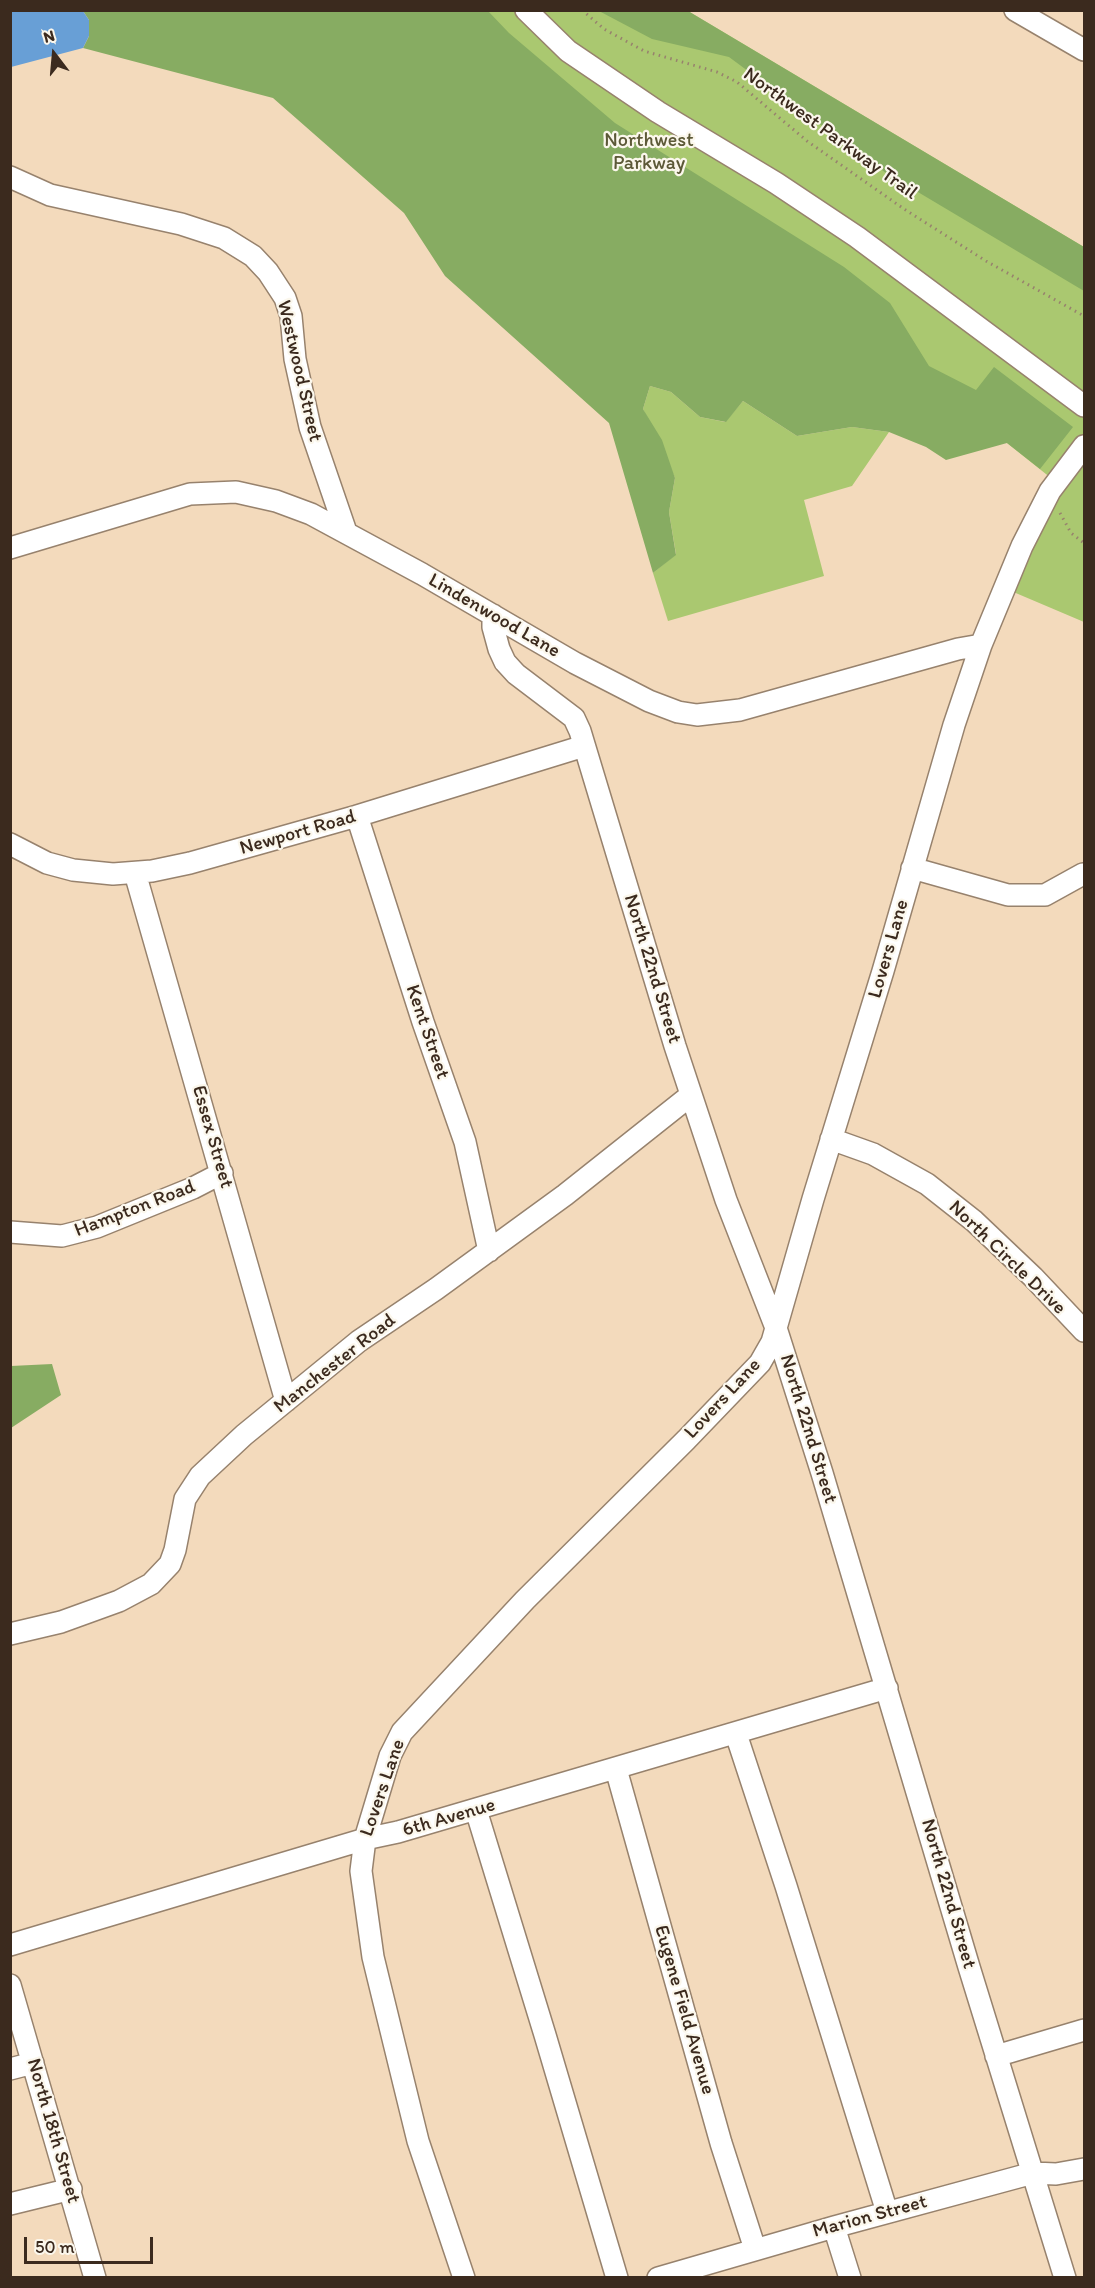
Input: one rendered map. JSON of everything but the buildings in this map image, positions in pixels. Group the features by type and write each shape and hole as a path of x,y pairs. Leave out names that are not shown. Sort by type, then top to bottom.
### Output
{"street":[{"path":"526,10 568,51 658,112 776,183 857,237 1084,406"},
{"path":"1015,10 1084,50"},
{"name":"Westwood Street","path":"10,177 50,195 192,228 224,238 253,255 268,272 285,298 291,316 295,359 310,427 346,532"},
{"name":"Lovers Lane","path":"464,2277 418,2141 373,1957 361,1871 365,1839 390,1756 402,1732 525,1600 760,1363 772,1342 954,725 981,645 1022,546 1050,491 1084,447"},
{"name":"Lindenwood Lane","path":"10,548 190,494 236,492 276,501 311,514 346,532 575,663 650,701 678,712 697,715 740,710 958,649 981,645"},
{"name":"North 22nd Street","path":"493,615 493,627 505,662 516,674 574,718 584,746 691,1095 726,1200 776,1328 1065,2277"},
{"name":"Newport Road","path":"10,844 47,863 73,870 135,873 190,863 357,816 584,746"},
{"name":"Kent Street","path":"357,816 423,1022 465,1142 489,1251"},
{"path":"912,868 1008,895 1045,895 1083,874"},
{"name":"Essex Street","path":"135,873 286,1401"},
{"name":"Manchester Road","path":"10,1634 61,1622 119,1601 151,1584 170,1564 185,1499 200,1476 244,1435 359,1341 565,1196 691,1095"},
{"name":"North Circle Drive","path":"831,1139 873,1154 927,1184 974,1221 1033,1277 1084,1331"},
{"name":"Hampton Road","path":"10,1232 63,1236 97,1227 193,1188 222,1173"},
{"name":"6th Avenue","path":"10,1945 365,1839 476,1810 887,1688"},
{"path":"736,1734 786,1886 887,2212"},
{"name":"Eugene Field Avenue","path":"616,1769 721,2143 755,2249"},
{"path":"476,1810 546,2035 617,2277"},
{"name":"North 18th Street","path":"10,1986 95,2277"},
{"path":"996,2056 1084,2030"},
{"path":"10,2069 33,2063"},
{"name":"Marion Street","path":"658,2277 711,2270 755,2249 1033,2173 1056,2174 1084,2169"},
{"path":"10,2205 71,2189"},
{"path":"834,2227 850,2277"}],"path":[{"name":"Northwest Parkway Trail","path":"582,10 604,29 644,51 717,72 737,82 807,141 904,209 986,261 1084,316"},
{"path":"1058,504 1061,518 1071,532 1084,543"}],"green space":[{"path":"83,11 488,11 509,33 615,123 844,267 890,303 929,366 976,390 994,367 1073,427 1040,469 1007,443 946,460 926,447 889,432 852,427 797,436 743,401 726,422 700,417 671,392 650,386 643,409 662,440 675,478 669,512 676,555 653,573 609,423 445,276 404,213 273,98 83,48 89,36 89,20"},
{"name":"Northwest Parkway","path":"236,11 688,11 1084,247 1084,622 1011,591 1061,486 1007,443"},
{"path":"599,11 688,11 1084,247 1084,291 886,173 729,57 652,39"},
{"path":"650,386 671,392 700,417 725,422 743,401 797,436 852,427 889,432 852,486 804,500 824,576 668,621 653,573 676,554 669,512 675,478 643,409"},
{"path":"52,1364 61,1395 11,1428 11,1366"}],"water":[{"path":"11,10 83,11 89,20 89,36 83,48 11,67"}]}
